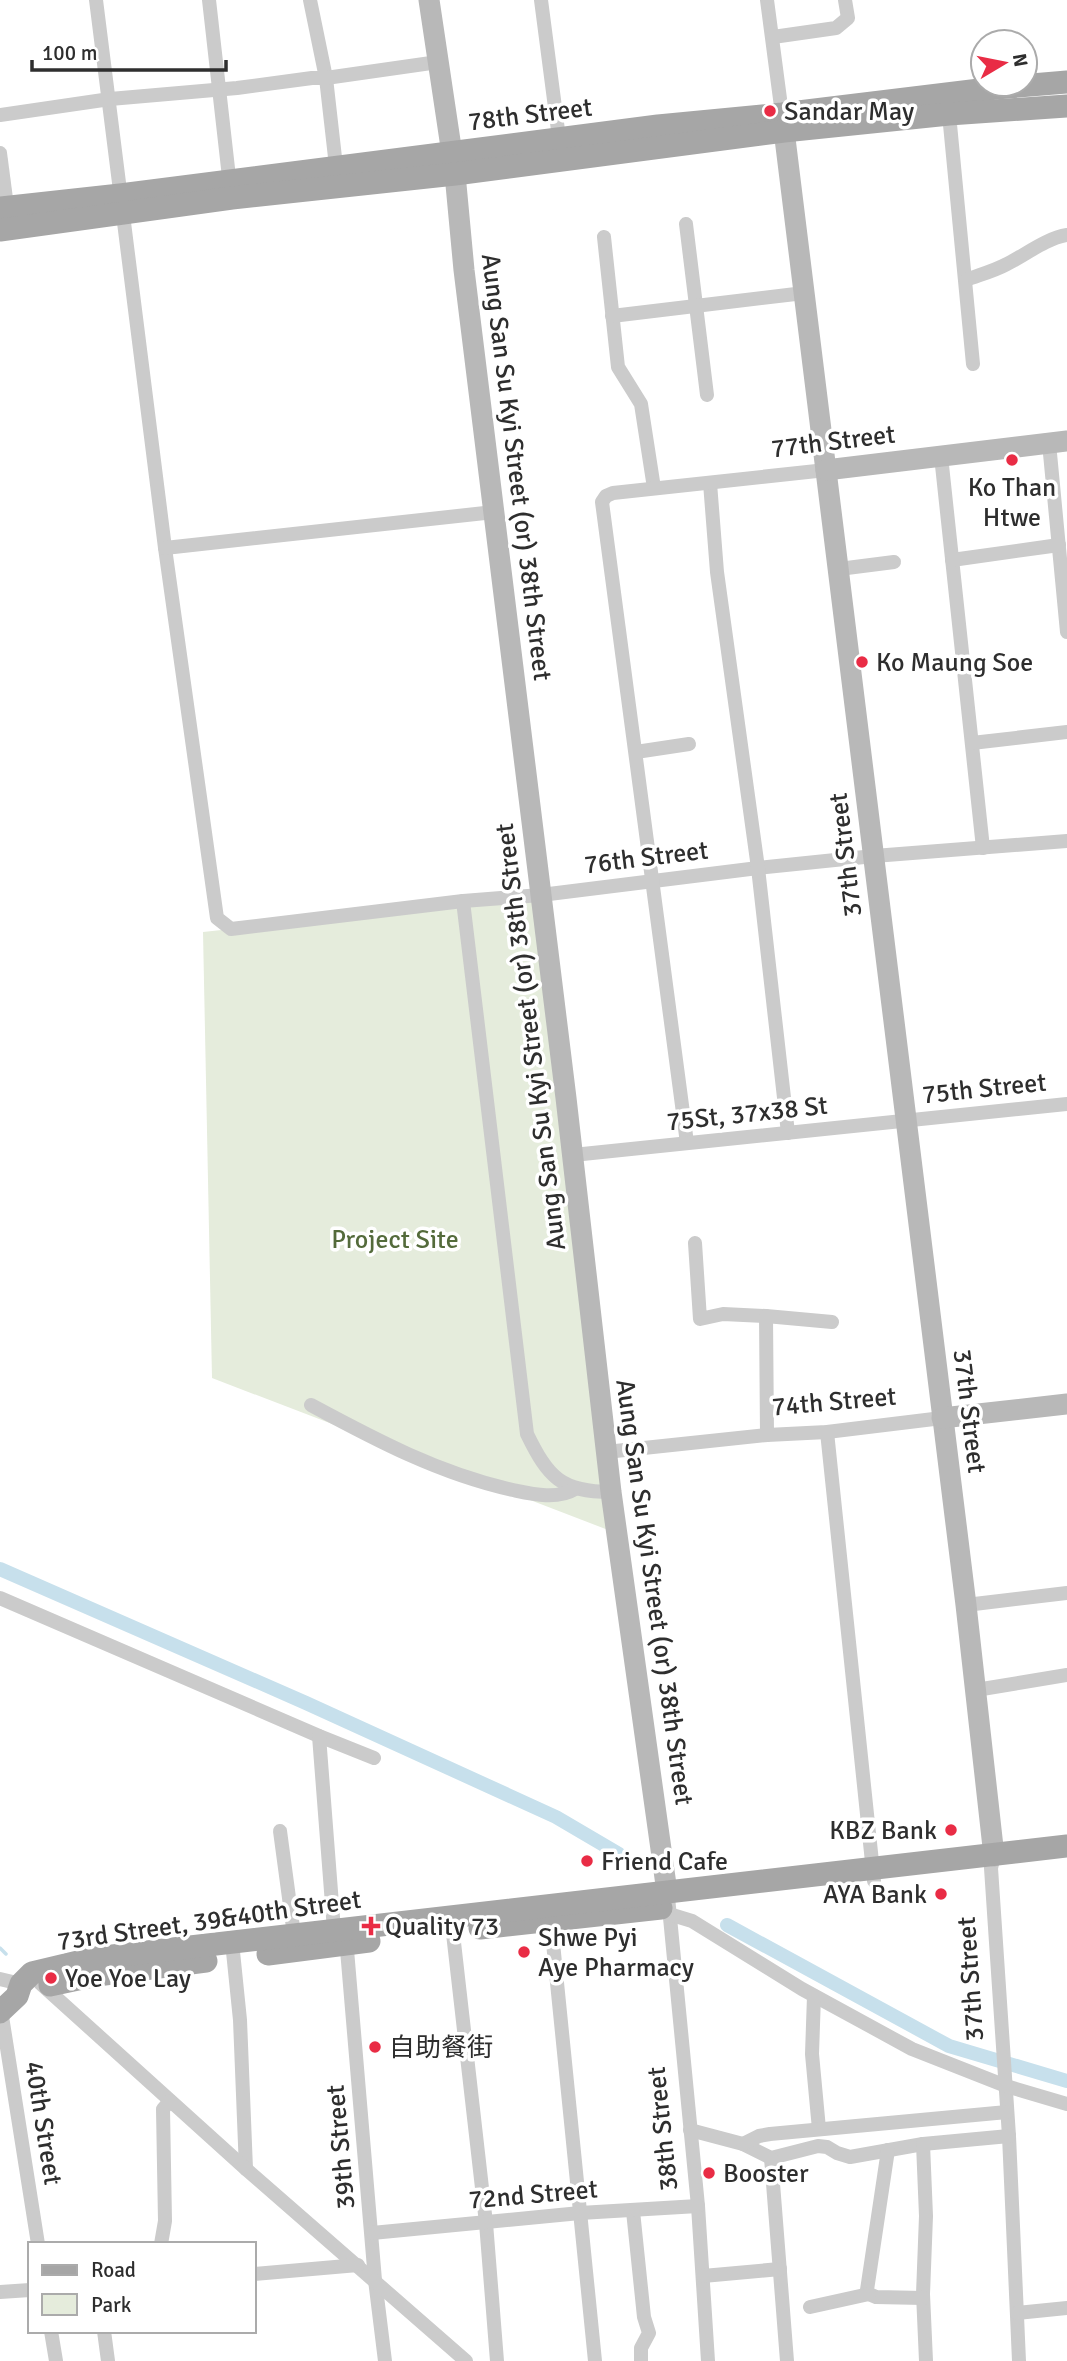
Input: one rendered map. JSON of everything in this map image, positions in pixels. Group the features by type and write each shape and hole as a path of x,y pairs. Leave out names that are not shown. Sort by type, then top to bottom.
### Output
{"main road":[{"name":"78th Street","path":"4,219 783,123 1067,82"},
{"path":"783,123 1067,106"},
{"name":"78th Street","path":"453,163 559,138 658,125 783,123"},
{"path":"992,1862 1067,1846"},
{"path":"992,1862 1067,1860"},
{"name":"73rd Street, 39&40th Street","path":"16,1991 96,1966 452,1923 668,1904 873,1874 992,1862"},
{"name":"73rd Street, 39&40th Street","path":"233,1950 294,1935 342,1935"}],"street":[{"path":"96,0 165,548 495,512"},
{"path":"209,0 231,190"},
{"path":"310,0 326,78 337,177"},
{"path":"429,0 453,163"},
{"path":"541,0 559,138"},
{"path":"767,0 783,123"},
{"path":"773,37 836,28 848,18 845,0"},
{"path":"0,115 110,99 326,78 438,62"},
{"path":"949,114 973,364"},
{"name":"37th Street","path":"783,123 976,1690 992,1862 1009,2136 1019,2361"},
{"path":"0,153 4,219"},
{"name":"Aung San Su Kyi Street (or) 38th Street","path":"453,163 462,256 541,895 583,1154 606,1452 668,1904"},
{"path":"686,224 707,395"},
{"path":"966,280 1004,266 1050,240 1067,236"},
{"path":"604,237 618,367 634,390 644,415 654,488"},
{"path":"612,316 804,293"},
{"path":"1058,442 1067,632"},
{"name":"77th Street","path":"636,751 601,502 606,496 654,488 710,484 1058,442"},
{"path":"941,456 983,848"},
{"path":"710,484 717,572 758,867 788,1133"},
{"path":"953,560 1061,547"},
{"name":"76th Street","path":"165,548 216,918 231,929 463,901 541,895 758,867 1067,841"},
{"path":"839,569 894,562"},
{"path":"972,743 1067,732"},
{"path":"687,1143 636,751 689,744"},
{"path":"463,901 527,1434 539,1458 558,1481 575,1489 611,1492"},
{"name":"75th Street","path":"906,1121 1067,1104"},
{"name":"75St, 37x38 St","path":"583,1154 906,1121"},
{"path":"695,1244 700,1319 723,1314 832,1322"},
{"path":"766,1316 767,1435"},
{"name":"74th Street","path":"606,1452 767,1435 827,1432 1067,1404"},
{"path":"311,1405 401,1452 480,1483 531,1493 566,1495 575,1489"},
{"path":"827,1432 873,1874"},
{"path":"966,1605 1067,1593"},
{"path":"0,1598 374,1758"},
{"path":"976,1690 1067,1675"},
{"name":"39th Street","path":"319,1736 385,2361"},
{"path":"279,1831 294,1935"},
{"path":"668,1904 814,1996 912,2049 1067,2104"},
{"name":"38th Street","path":"668,1904 698,2206 708,2361"},
{"path":"549,1913 595,2361"},
{"path":"452,1923 486,2223 497,2361"},
{"path":"233,1950 240,2020 246,2169"},
{"path":"16,1991 170,2101 466,2361"},
{"name":"40th Street","path":"16,1991 38,2242"},
{"path":"814,1996 812,2054 819,2129"},
{"path":"161,2242 165,2221 163,2109 170,2101"},
{"path":"743,2144 759,2136 1007,2112"},
{"path":"690,2130 743,2144 771,2158 818,2146 850,2157 923,2144 1009,2136"},
{"path":"923,2144 926,2217 923,2298 926,2361"},
{"path":"869,2294 888,2150"},
{"path":"771,2158 788,2361"},
{"name":"72nd Street","path":"372,2233 580,2213 698,2206"},
{"path":"633,2211 649,2333 641,2348 641,2361"},
{"path":"256,2274 358,2265"},
{"path":"703,2276 780,2269"},
{"path":"0,2292 28,2290"},
{"path":"810,2307 869,2294 876,2297 923,2298"},
{"path":"1017,2313 1067,2308"},
{"path":"51,2333 56,2361"},
{"path":"104,2333 108,2361"}],"green space":[{"name":"Project Site","path":"541,895 616,1533 212,1378 203,932"}],"waterway":[{"path":"0,1569 306,1703 556,1817 619,1854"},
{"path":"727,1925 949,2046 1067,2081"},
{"path":"0,1948 6,1954"}],"place":[{"name":"Sandar May","path":"770,111"},
{"name":"Ko Than Htwe","path":"1012,460"},
{"name":"Ko Maung Soe","path":"862,662"},
{"name":"KBZ Bank","path":"951,1830"},
{"name":"Friend Cafe","path":"587,1861"},
{"name":"AYA Bank","path":"941,1894"},
{"name":"Quality 73","path":"371,1926"},
{"name":"Shwe Pyi Aye Pharmacy","path":"524,1952"},
{"name":"Yoe Yoe Lay","path":"51,1978"},
{"name":"自助餐街","path":"375,2047"},
{"name":"Booster","path":"709,2173"}]}
